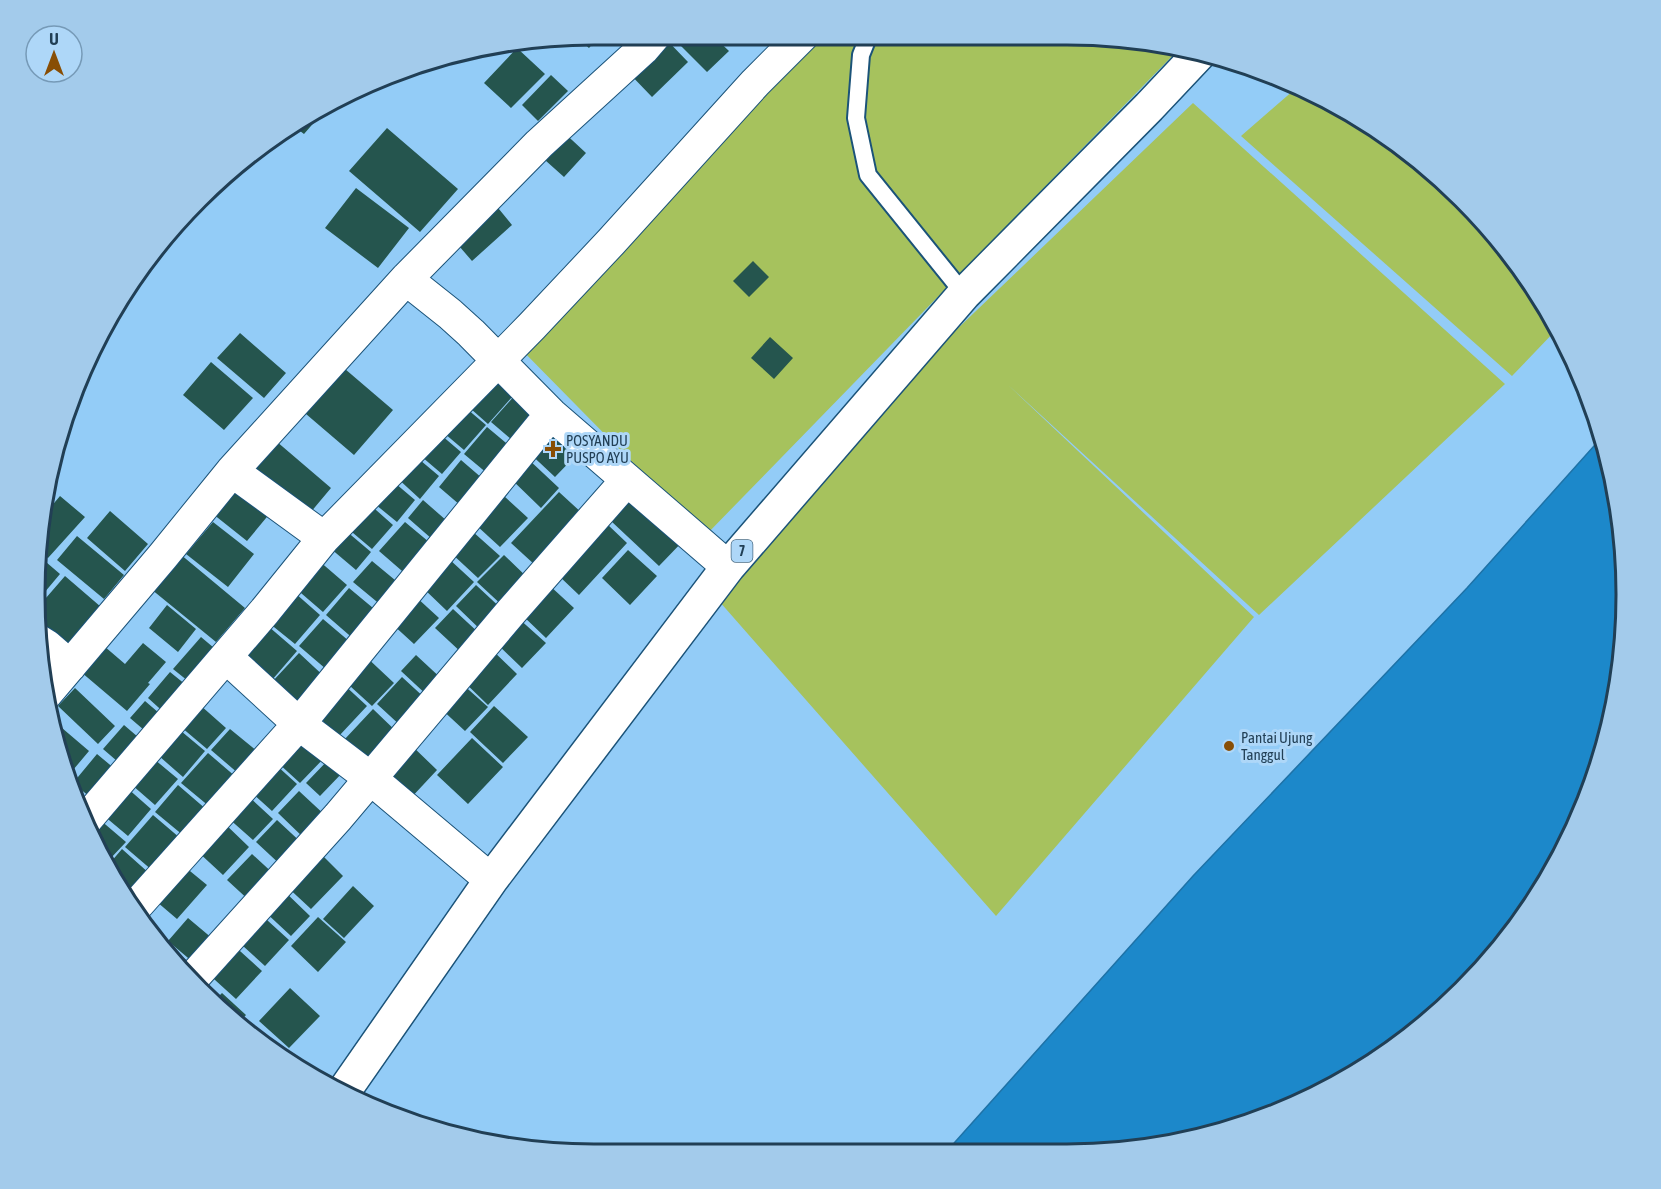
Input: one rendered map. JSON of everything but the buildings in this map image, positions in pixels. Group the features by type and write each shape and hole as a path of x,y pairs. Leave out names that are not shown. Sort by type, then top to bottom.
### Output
{"highway":[{"name":"7","path":"348,1085 491,880 728,567 964,294 1193,60"}],"street":[{"path":"53,685 232,471 406,279 539,144 646,45"},
{"path":"91,814 226,657 324,538 532,326 792,45"},
{"path":"406,279 450,314 552,414 728,567"},
{"path":"140,902 299,724 552,414"},
{"path":"232,471 324,538"},
{"path":"197,973 338,817 511,612 627,480"},
{"path":"48,648 70,666"},
{"path":"226,657 299,724 370,778 491,880"}],"lane":[{"path":"865,45 861,54 856,118 868,175 964,294"}],"green space":[{"path":"793,45 1102,46 1172,56 705,536 513,341"},
{"path":"1290,93 1372,138 1429,181 1480,232 1523,289 1551,336 1512,376 1241,136"},
{"path":"1193,103 1505,384 1259,615 1006,383 1254,617 996,916 719,601 953,333"}],"water":[{"path":"1595,445 1605,487 1615,559 1615,630 1605,702 1587,771 1559,838 1523,900 1480,957 1429,1008 1372,1051 1310,1087 1243,1115 1174,1133 1102,1143 953,1144 1193,876 1467,588"}],"place":[{"name":"POSYANDU PUSPO AYU","path":"553,449"},
{"name":"Pantai Ujung Tanggul","path":"1229,746"}]}
